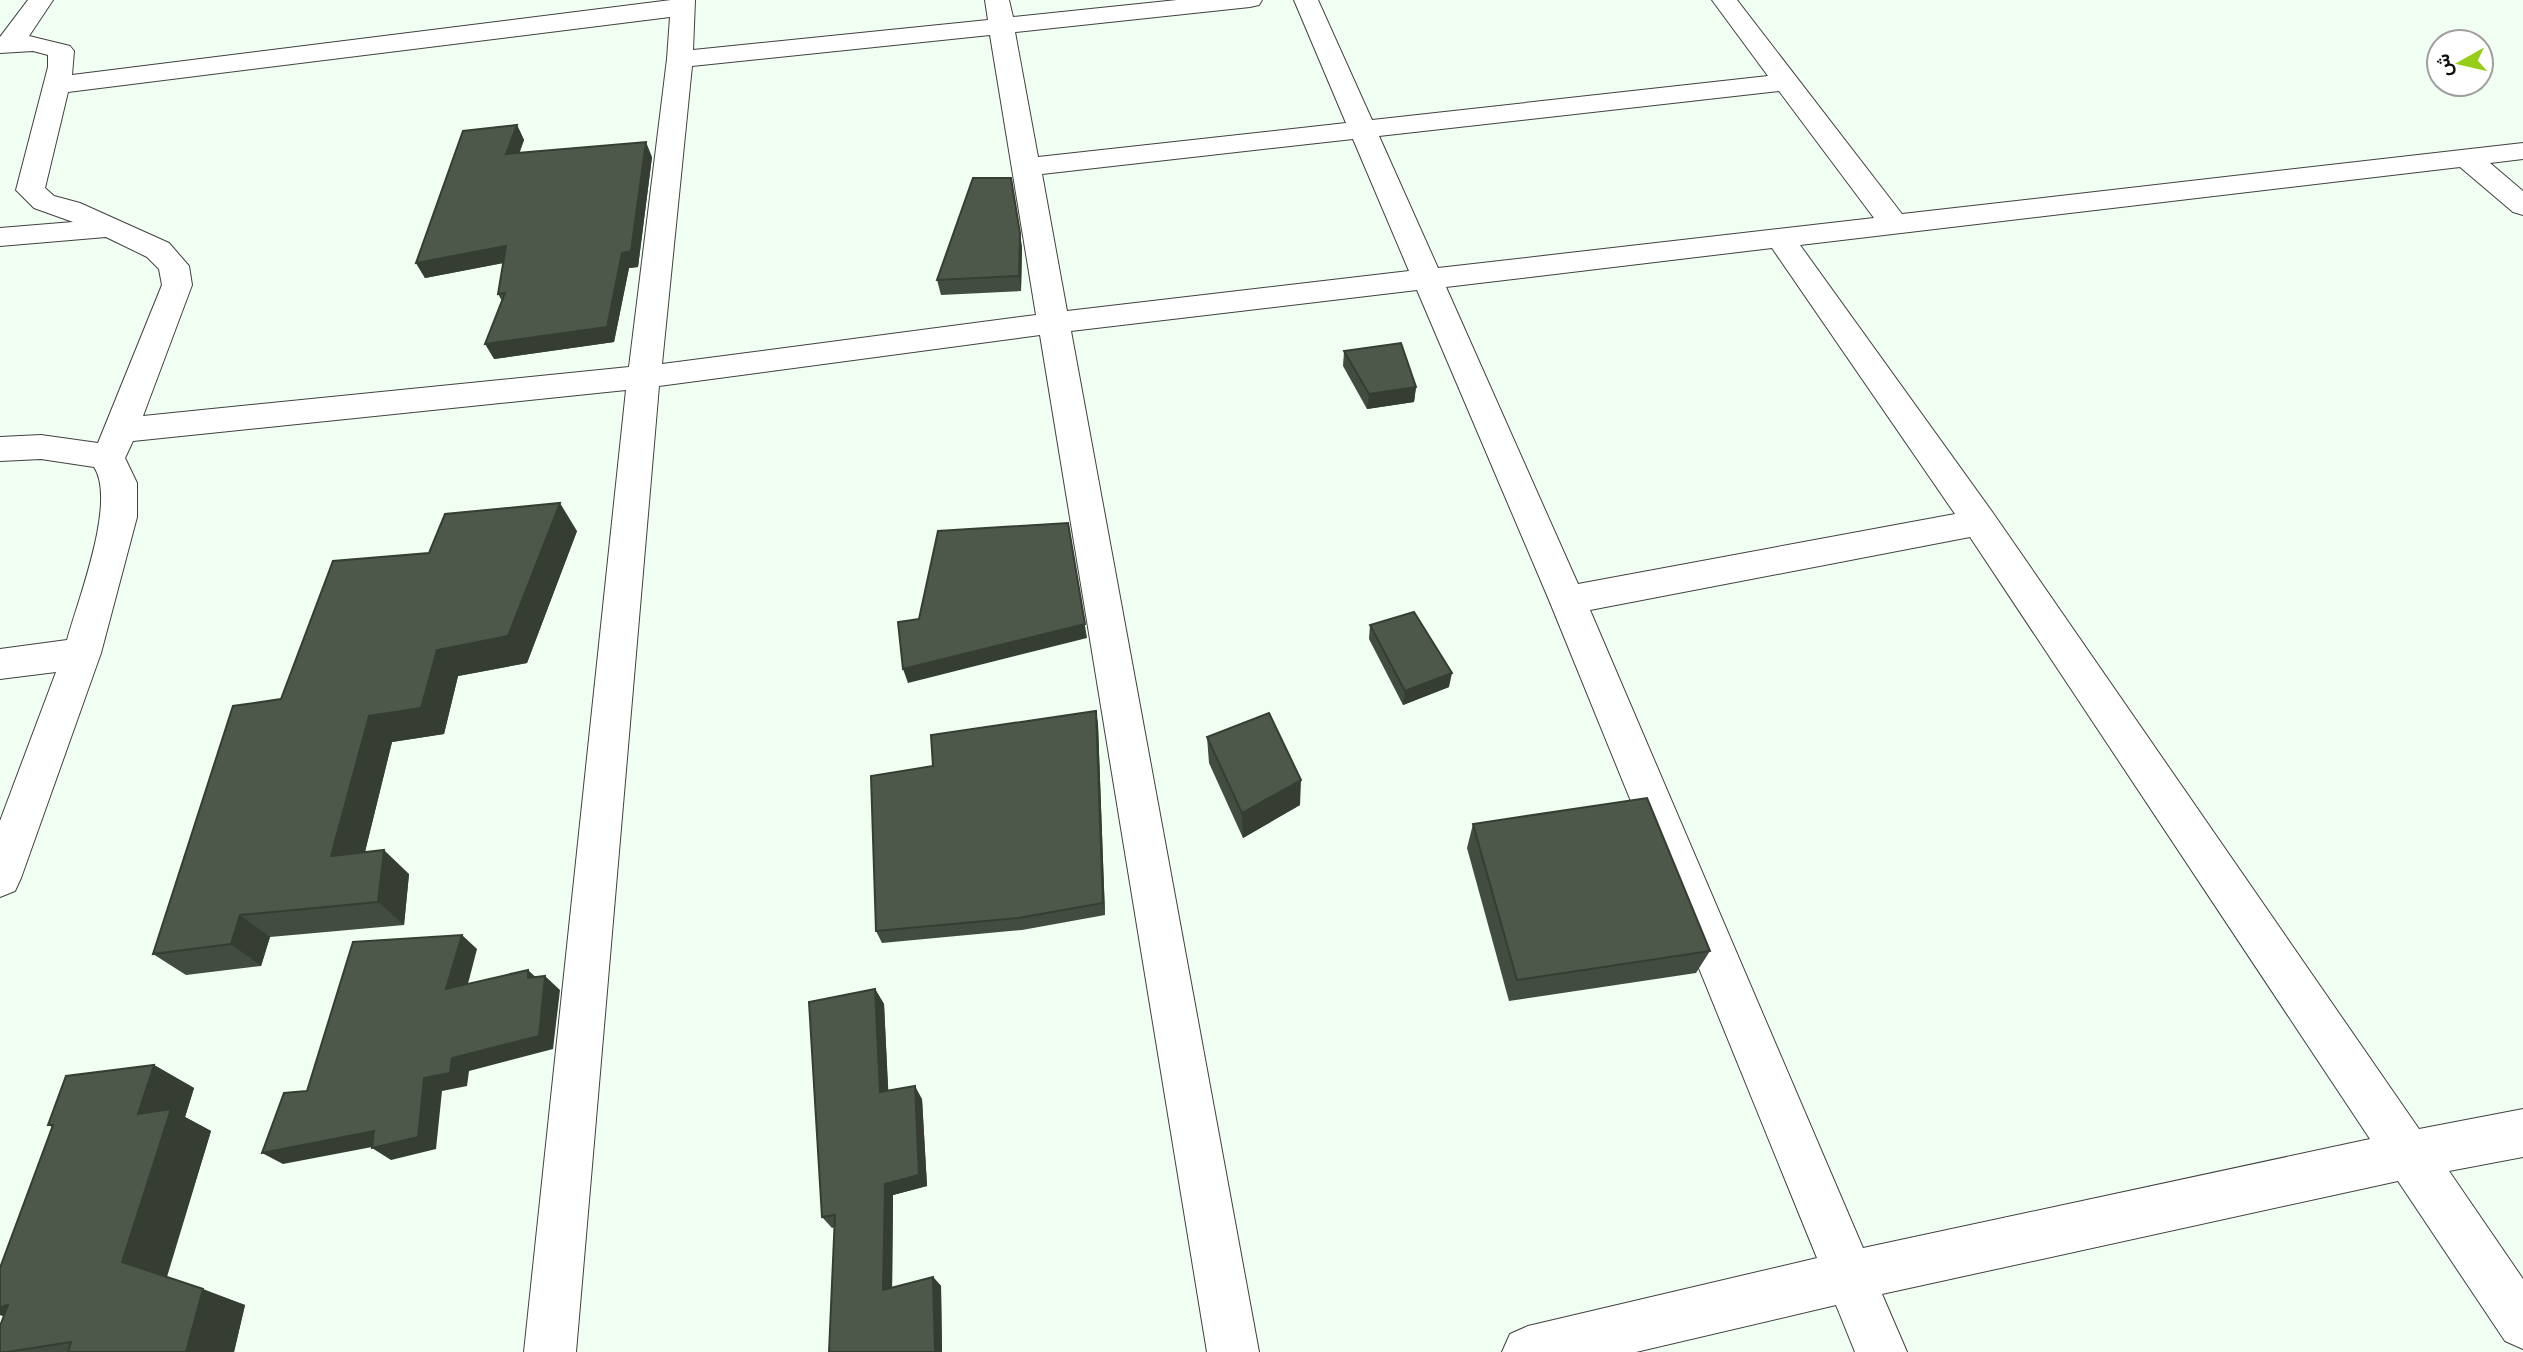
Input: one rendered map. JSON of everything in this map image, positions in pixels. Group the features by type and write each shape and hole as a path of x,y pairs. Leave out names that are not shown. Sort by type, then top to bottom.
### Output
{"street":[{"path":"5,45 41,0"},
{"path":"680,59 999,13 1250,0"},
{"path":"1306,0 1425,279 1567,600 1881,1352"},
{"path":"1724,0 1895,225"},
{"path":"57,85 683,4 680,59 644,377 550,1352"},
{"path":"999,13 1233,1352"},
{"path":"0,878 82,653 118,517 120,483 114,444 177,285 174,265 158,250 70,209 44,202 30,190 57,85 61,51 35,43 5,45"},
{"path":"1026,167 1787,82"},
{"path":"0,449 114,444 1053,323 2523,151"},
{"path":"2467,158 2523,206"},
{"path":"0,237 111,228"},
{"path":"1780,238 1980,522 2523,1323"},
{"path":"1567,600 1980,522"},
{"path":"0,664 82,653"},
{"path":"1528,1352 1850,1275 2410,1154 2523,1133"}],"building":[{"path":"517,125 506,154 646,142 631,251 622,253 607,327 485,344 505,293 498,294 506,246 416,263 463,131"},
{"path":"973,178 1011,178 1020,233 1019,276 937,280"},
{"path":"1401,343 1416,387 1369,394 1344,351"},
{"path":"560,503 508,636 437,650 421,708 369,716 331,856 384,850 378,902 240,915 231,944 153,954 233,706 281,699 333,561 429,553 445,514"},
{"path":"1068,523 1085,624 903,669 898,622 919,619 938,531"},
{"path":"1414,612 1452,673 1405,691 1370,625"},
{"path":"1096,711 1103,903 1018,918 876,931 871,776 933,766 931,735"},
{"path":"1269,713 1301,780 1242,813 1207,737"},
{"path":"1647,798 1710,951 1517,980 1473,824"},
{"path":"462,935 446,989 528,970 528,978 545,976 539,1036 452,1058 450,1073 424,1078 418,1137 372,1148 374,1131 262,1153 284,1093 307,1091 353,942"},
{"path":"875,989 880,1092 915,1086 919,1175 885,1184 883,1290 933,1277 935,1352 829,1352 835,1215 822,1217 809,1002"},
{"path":"154,1065 138,1114 171,1109 122,1262 203,1289 186,1352 68,1352 71,1342 0,1352 0,1326 8,1305 0,1307 0,1268 53,1125 48,1125 66,1076"}]}
